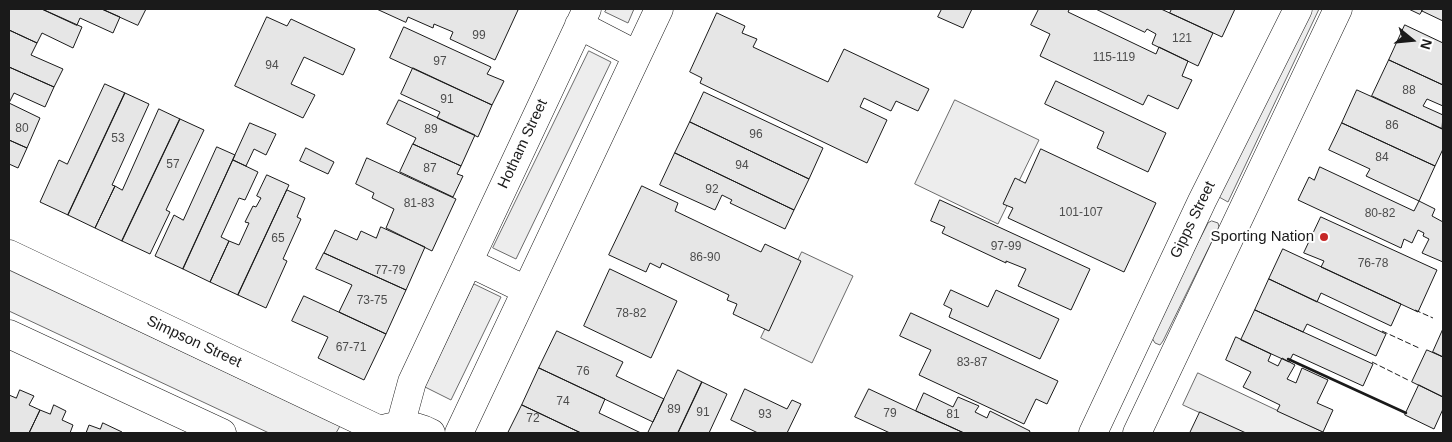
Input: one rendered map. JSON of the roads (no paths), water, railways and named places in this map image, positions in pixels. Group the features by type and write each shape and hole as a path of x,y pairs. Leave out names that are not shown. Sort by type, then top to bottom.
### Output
{"street":[{"path":"459,433 659,9"},
{"name":"Gipps Street","path":"1093,433 1202,201 1298,9"},
{"path":"1137,433 1338,9"},
{"name":"Hotham Street","path":"385,430 412,382 583,17 637,55"},
{"path":"1202,201 1238,219"},
{"name":"Simpson Street","path":"9,254 385,430 414,426 431,433"},
{"path":"468,262 526,290"},
{"path":"9,334 222,433"},
{"path":"1134,344 1171,362"}],"place":[{"name":"Sporting Nation","path":"1324,237"}]}
